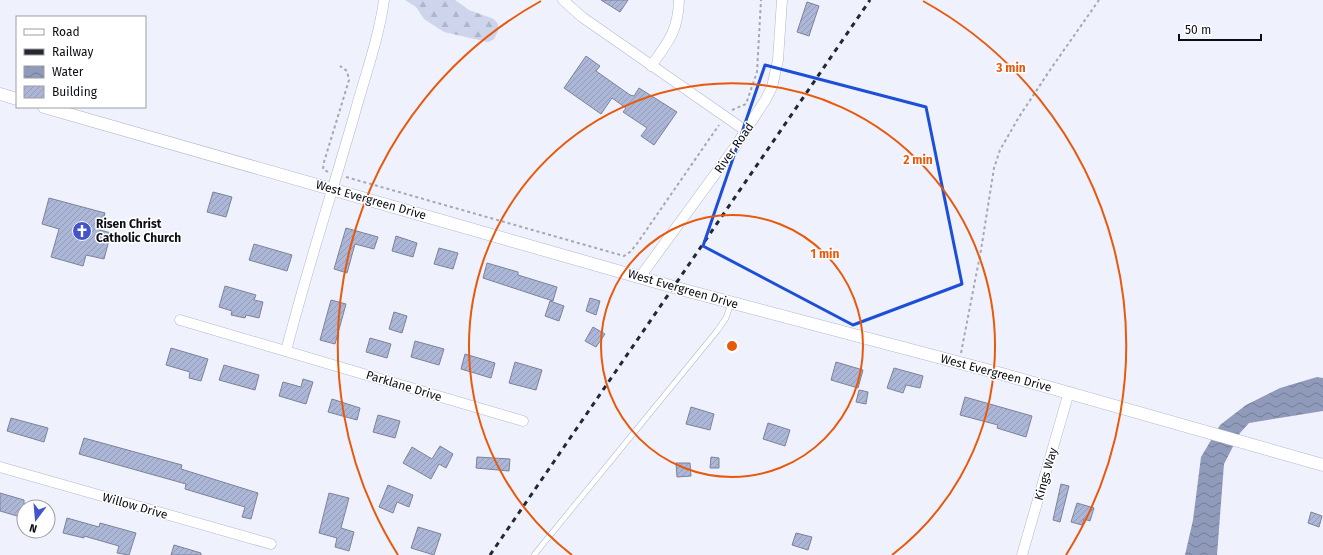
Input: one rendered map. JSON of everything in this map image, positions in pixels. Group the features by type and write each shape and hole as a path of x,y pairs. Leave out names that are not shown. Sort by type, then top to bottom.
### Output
{"street":[{"path":"286,351 307,271 337,174 376,37 384,0"},
{"path":"563,0 582,17 746,131"},
{"path":"651,66 674,31 679,14 679,0"},
{"name":"River Road","path":"640,277 746,131 766,99 775,76 782,25 782,0"},
{"path":"0,94 16,99"},
{"name":"West Evergreen Drive","path":"48,108 640,277 1069,392 1323,465"},
{"name":"Parklane Drive","path":"180,320 523,421"},
{"name":"Kings Way","path":"1022,555 1069,392"},
{"name":"Willow Drive","path":"0,467 271,544"}],"lane":[{"path":"534,555 717,331 726,318 731,302"}],"path":[{"path":"340,66 346,71 349,80 323,166 324,170 624,256 636,245 725,117 730,111 746,104 756,79 761,0"},
{"path":"959,363 981,250 994,168 1000,150 1015,123 1099,0"}],"highlighted area":[{"path":"765,65 926,107 962,284 853,325 703,246"}],"green space":[{"path":"405,0 455,0 469,10 494,19 498,24 498,31 494,39 488,42 444,32 424,19 416,7"}],"water":[{"path":"1317,377 1323,378 1323,411 1249,423 1240,433 1224,464 1217,555 1185,555 1193,520 1201,457 1220,425 1246,405 1280,388"}],"building":[{"path":"601,0 628,0 620,12"},
{"path":"807,2 819,6 809,36 797,32"},
{"path":"586,56 600,66 596,71 630,95 634,96 639,88 677,112 654,145 641,136 647,128 623,112 626,108 612,98 601,114 564,88"},
{"path":"213,192 232,197 226,217 207,212"},
{"name":"Risen Christ Catholic Church","path":"49,198 105,213 100,230 111,233 104,259 86,255 83,266 51,257 59,229 42,224"},
{"path":"346,228 378,237 374,249 355,244 347,273 334,269"},
{"path":"396,236 417,243 413,257 392,251"},
{"path":"254,244 292,255 287,271 249,260"},
{"path":"439,248 458,253 453,269 434,264"},
{"path":"487,263 518,272 518,275 557,287 553,301 483,278"},
{"path":"225,286 256,295 254,300 263,302 259,318 246,315 245,318 231,315 232,311 219,307"},
{"path":"590,298 600,301 596,315 586,311"},
{"path":"331,300 346,304 335,344 320,340"},
{"path":"550,301 564,306 559,321 545,316"},
{"path":"394,312 407,316 402,333 389,329"},
{"path":"593,327 605,334 596,347 585,341"},
{"path":"370,338 391,344 387,358 366,352"},
{"path":"415,341 444,349 439,365 411,357"},
{"path":"171,348 208,359 201,381 189,378 190,372 166,365"},
{"path":"465,354 495,363 491,378 461,369"},
{"path":"515,362 542,370 536,390 509,383"},
{"path":"836,362 863,370 858,388 831,380"},
{"path":"224,365 259,375 255,390 219,380"},
{"path":"894,368 923,376 920,388 906,385 903,393 887,388"},
{"path":"303,379 313,382 306,404 279,396 283,382 301,387"},
{"path":"859,390 868,392 866,404 856,402"},
{"path":"965,397 1032,416 1026,437 997,428 998,425 960,415"},
{"path":"332,399 360,408 357,420 328,412"},
{"path":"691,407 714,414 710,430 686,424"},
{"path":"378,415 400,421 395,438 373,432"},
{"path":"11,418 48,428 44,442 7,431"},
{"path":"768,423 790,430 785,446 763,439"},
{"path":"84,438 182,465 181,469 258,493 251,519 242,517 245,507 185,489 186,484 79,454"},
{"path":"440,446 453,454 446,468 439,464 431,479 403,463 412,447 432,459"},
{"path":"477,457 510,459 509,471 476,468"},
{"path":"711,457 719,458 719,468 710,468"},
{"path":"676,463 690,463 691,476 677,477"},
{"path":"1061,484 1069,486 1060,522 1053,520"},
{"path":"388,485 413,495 409,507 397,502 393,513 379,507"},
{"path":"0,493 21,499 16,499 16,516 0,511"},
{"path":"329,493 349,498 341,528 354,532 349,551 335,547 337,538 319,533"},
{"path":"1077,503 1094,508 1090,521 1084,519 1082,525 1071,522"},
{"path":"1311,512 1322,516 1319,527 1308,523"},
{"path":"67,518 99,527 100,523 136,533 129,555 117,553 119,546 84,536 84,538 63,533"},
{"path":"418,527 441,534 434,555 411,548"},
{"path":"796,533 812,537 808,550 792,545"},
{"path":"174,545 201,553 201,555 171,555"}],"railway":[{"path":"490,555 870,0"}],"place":[{"name":"Risen Christ Catholic Church","path":"82,231"}]}
